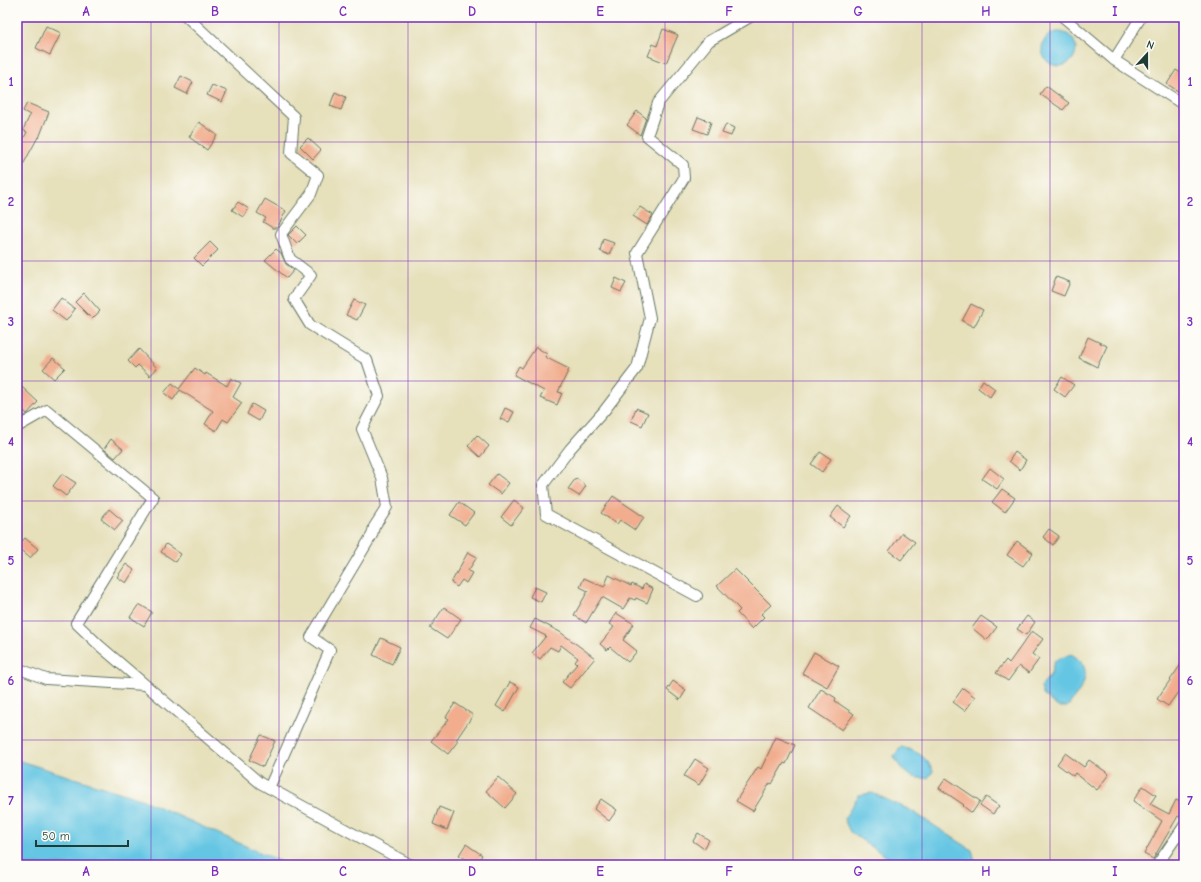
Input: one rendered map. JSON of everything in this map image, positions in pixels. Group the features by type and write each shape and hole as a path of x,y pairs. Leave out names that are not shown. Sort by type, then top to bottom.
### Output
{"street":[{"path":"187,17 294,118 292,152 318,175 310,194 281,234 290,259 311,274 294,299 310,325 367,360 379,396 362,429 382,478 387,508 311,636 330,650 269,788"},
{"path":"697,596 546,514 543,485 570,449 604,412 636,368 650,318 637,253 684,178 683,165 647,136 658,103 709,41 750,17"},
{"path":"1063,17 1114,60 1184,105"},
{"path":"1114,60 1141,17"},
{"path":"17,427 47,410 153,498 76,623 100,646 260,782 411,865"},
{"path":"17,668 46,679 146,685"},
{"path":"1157,865 1184,826"}],"water":[{"path":"1056,32 1062,32 1066,33 1073,39 1076,49 1075,56 1069,63 1062,66 1056,66 1052,65 1045,59 1042,52 1042,46 1043,42 1049,35"},
{"path":"1071,654 1084,666 1084,680 1082,687 1067,707 1058,707 1043,695 1041,687 1051,674 1054,661"},
{"path":"901,747 916,752 927,761 933,771 928,778 916,778 903,770 894,756"},
{"path":"17,760 141,799 288,865 17,865"},
{"path":"872,793 910,810 972,850 976,865 899,865 850,832 844,819 859,795"}],"building":[{"path":"46,26 61,33 50,55 36,48"},
{"path":"663,29 678,35 666,63 648,56 653,44 657,46"},
{"path":"1176,70 1184,75 1184,95 1167,84"},
{"path":"181,76 193,82 187,94 175,88"},
{"path":"212,85 227,91 222,102 207,95"},
{"path":"1046,86 1069,103 1063,110 1040,94"},
{"path":"335,92 346,97 341,110 330,106"},
{"path":"27,103 49,112 39,138 38,137 17,176 17,151 27,132 23,130 30,115 23,111"},
{"path":"637,111 646,118 640,135 627,125"},
{"path":"698,117 711,122 707,134 693,129"},
{"path":"199,122 217,135 207,150 189,137"},
{"path":"726,124 734,128 731,136 722,133"},
{"path":"308,138 321,150 313,159 300,146"},
{"path":"265,199 286,211 277,228 273,228 263,222 266,218 257,213"},
{"path":"238,202 249,209 243,217 232,210"},
{"path":"640,207 653,215 647,225 633,216"},
{"path":"297,226 306,235 297,244 288,235"},
{"path":"603,239 614,243 609,255 600,251"},
{"path":"210,242 218,250 202,266 194,258"},
{"path":"276,249 281,253 286,264 294,270 287,278 265,260"},
{"path":"1056,277 1070,282 1064,296 1051,291"},
{"path":"616,278 626,283 621,292 612,288"},
{"path":"84,293 100,311 92,319 75,302"},
{"path":"61,298 75,309 66,321 52,310"},
{"path":"354,300 365,305 357,320 346,315"},
{"path":"971,304 983,310 974,327 962,321"},
{"path":"1088,337 1107,346 1097,367 1079,358"},
{"path":"536,347 547,354 545,357 569,369 558,392 562,393 557,405 540,398 544,391 514,375 519,366 522,368"},
{"path":"139,349 157,368 150,376 138,365 135,368 128,361"},
{"path":"53,358 65,368 54,379 43,369"},
{"path":"195,368 227,386 231,378 241,383 233,397 242,403 228,422 223,419 216,431 205,424 213,411 180,390 173,400 164,393 172,383 179,389"},
{"path":"1062,377 1074,385 1065,397 1054,389"},
{"path":"983,380 995,389 990,397 978,388"},
{"path":"22,387 38,402 27,414 17,405 17,393"},
{"path":"252,404 264,411 259,421 247,414"},
{"path":"505,408 514,412 509,422 500,419"},
{"path":"636,408 648,413 642,426 631,421"},
{"path":"477,435 489,446 480,457 468,446"},
{"path":"111,439 123,449 115,458 104,449"},
{"path":"820,452 831,459 822,472 811,464"},
{"path":"1015,452 1026,460 1020,470 1009,461"},
{"path":"990,468 1004,479 997,489 982,479"},
{"path":"62,474 76,483 66,496 53,486"},
{"path":"497,474 509,483 501,494 488,485"},
{"path":"576,478 586,486 579,496 568,489"},
{"path":"1002,489 1015,498 1005,512 992,502"},
{"path":"613,496 644,517 635,530 620,520 617,524 601,513"},
{"path":"514,500 524,508 511,525 501,517"},
{"path":"459,502 474,513 465,525 450,515"},
{"path":"838,506 851,516 843,527 830,517"},
{"path":"109,509 123,521 115,530 101,519"},
{"path":"1049,529 1059,536 1053,545 1043,537"},
{"path":"902,533 915,542 901,560 889,551"},
{"path":"25,538 38,549 30,558 17,547"},
{"path":"1017,541 1033,553 1023,566 1007,555"},
{"path":"166,544 181,554 176,562 161,552"},
{"path":"468,552 477,557 468,571 472,573 466,583 462,580 457,587 451,583"},
{"path":"126,564 134,570 126,583 117,577"},
{"path":"735,569 771,605 761,614 764,617 752,629 737,613 740,610 717,586"},
{"path":"609,575 631,586 632,584 642,589 644,584 653,589 647,603 636,598 635,600 630,598 623,609 602,597 586,623 574,615 588,591 580,587 584,578 604,587"},
{"path":"535,587 546,592 541,602 530,597"},
{"path":"139,604 152,612 144,626 130,617"},
{"path":"444,607 461,619 447,639 430,628"},
{"path":"616,613 634,624 623,640 637,651 628,662 610,647 607,650 600,644 614,627 609,624"},
{"path":"981,616 997,627 987,640 972,628"},
{"path":"1027,616 1035,622 1026,635 1017,629"},
{"path":"535,619 560,632 595,658 570,688 562,682 577,664 575,662 578,658 561,645 558,651 550,647 540,659 532,653 546,636 530,628"},
{"path":"1032,631 1043,639 1032,654 1039,659 1029,673 1019,666 1008,681 996,673 1006,660 1009,663"},
{"path":"381,638 400,647 392,664 373,655"},
{"path":"814,652 839,666 827,687 802,673"},
{"path":"1184,660 1184,684 1168,706 1157,699"},
{"path":"673,681 686,690 680,700 667,690"},
{"path":"510,682 519,687 505,712 496,706"},
{"path":"963,688 975,697 965,711 953,702"},
{"path":"821,689 836,698 835,701 854,714 842,730 809,708"},
{"path":"455,703 473,715 456,740 458,741 448,754 431,741 449,719 446,717"},
{"path":"261,735 275,741 263,767 249,760"},
{"path":"776,737 795,745 786,764 784,763 772,784 770,783 753,811 736,801 758,767 761,769"},
{"path":"1065,753 1084,767 1089,760 1109,774 1097,790 1075,773 1073,776 1057,764"},
{"path":"695,759 709,768 699,785 684,776"},
{"path":"498,777 517,794 505,808 486,791"},
{"path":"946,778 980,801 972,813 963,806 964,805 939,788"},
{"path":"1143,786 1156,795 1150,804 1169,814 1176,800 1184,804 1184,819 1178,816 1153,859 1144,854 1162,821 1133,801"},
{"path":"986,797 999,806 993,814 980,805"},
{"path":"601,799 617,810 609,821 594,809"},
{"path":"439,807 454,813 447,830 433,824"},
{"path":"698,833 709,840 704,849 693,841"},
{"path":"466,844 482,855 476,865 459,855"}]}
